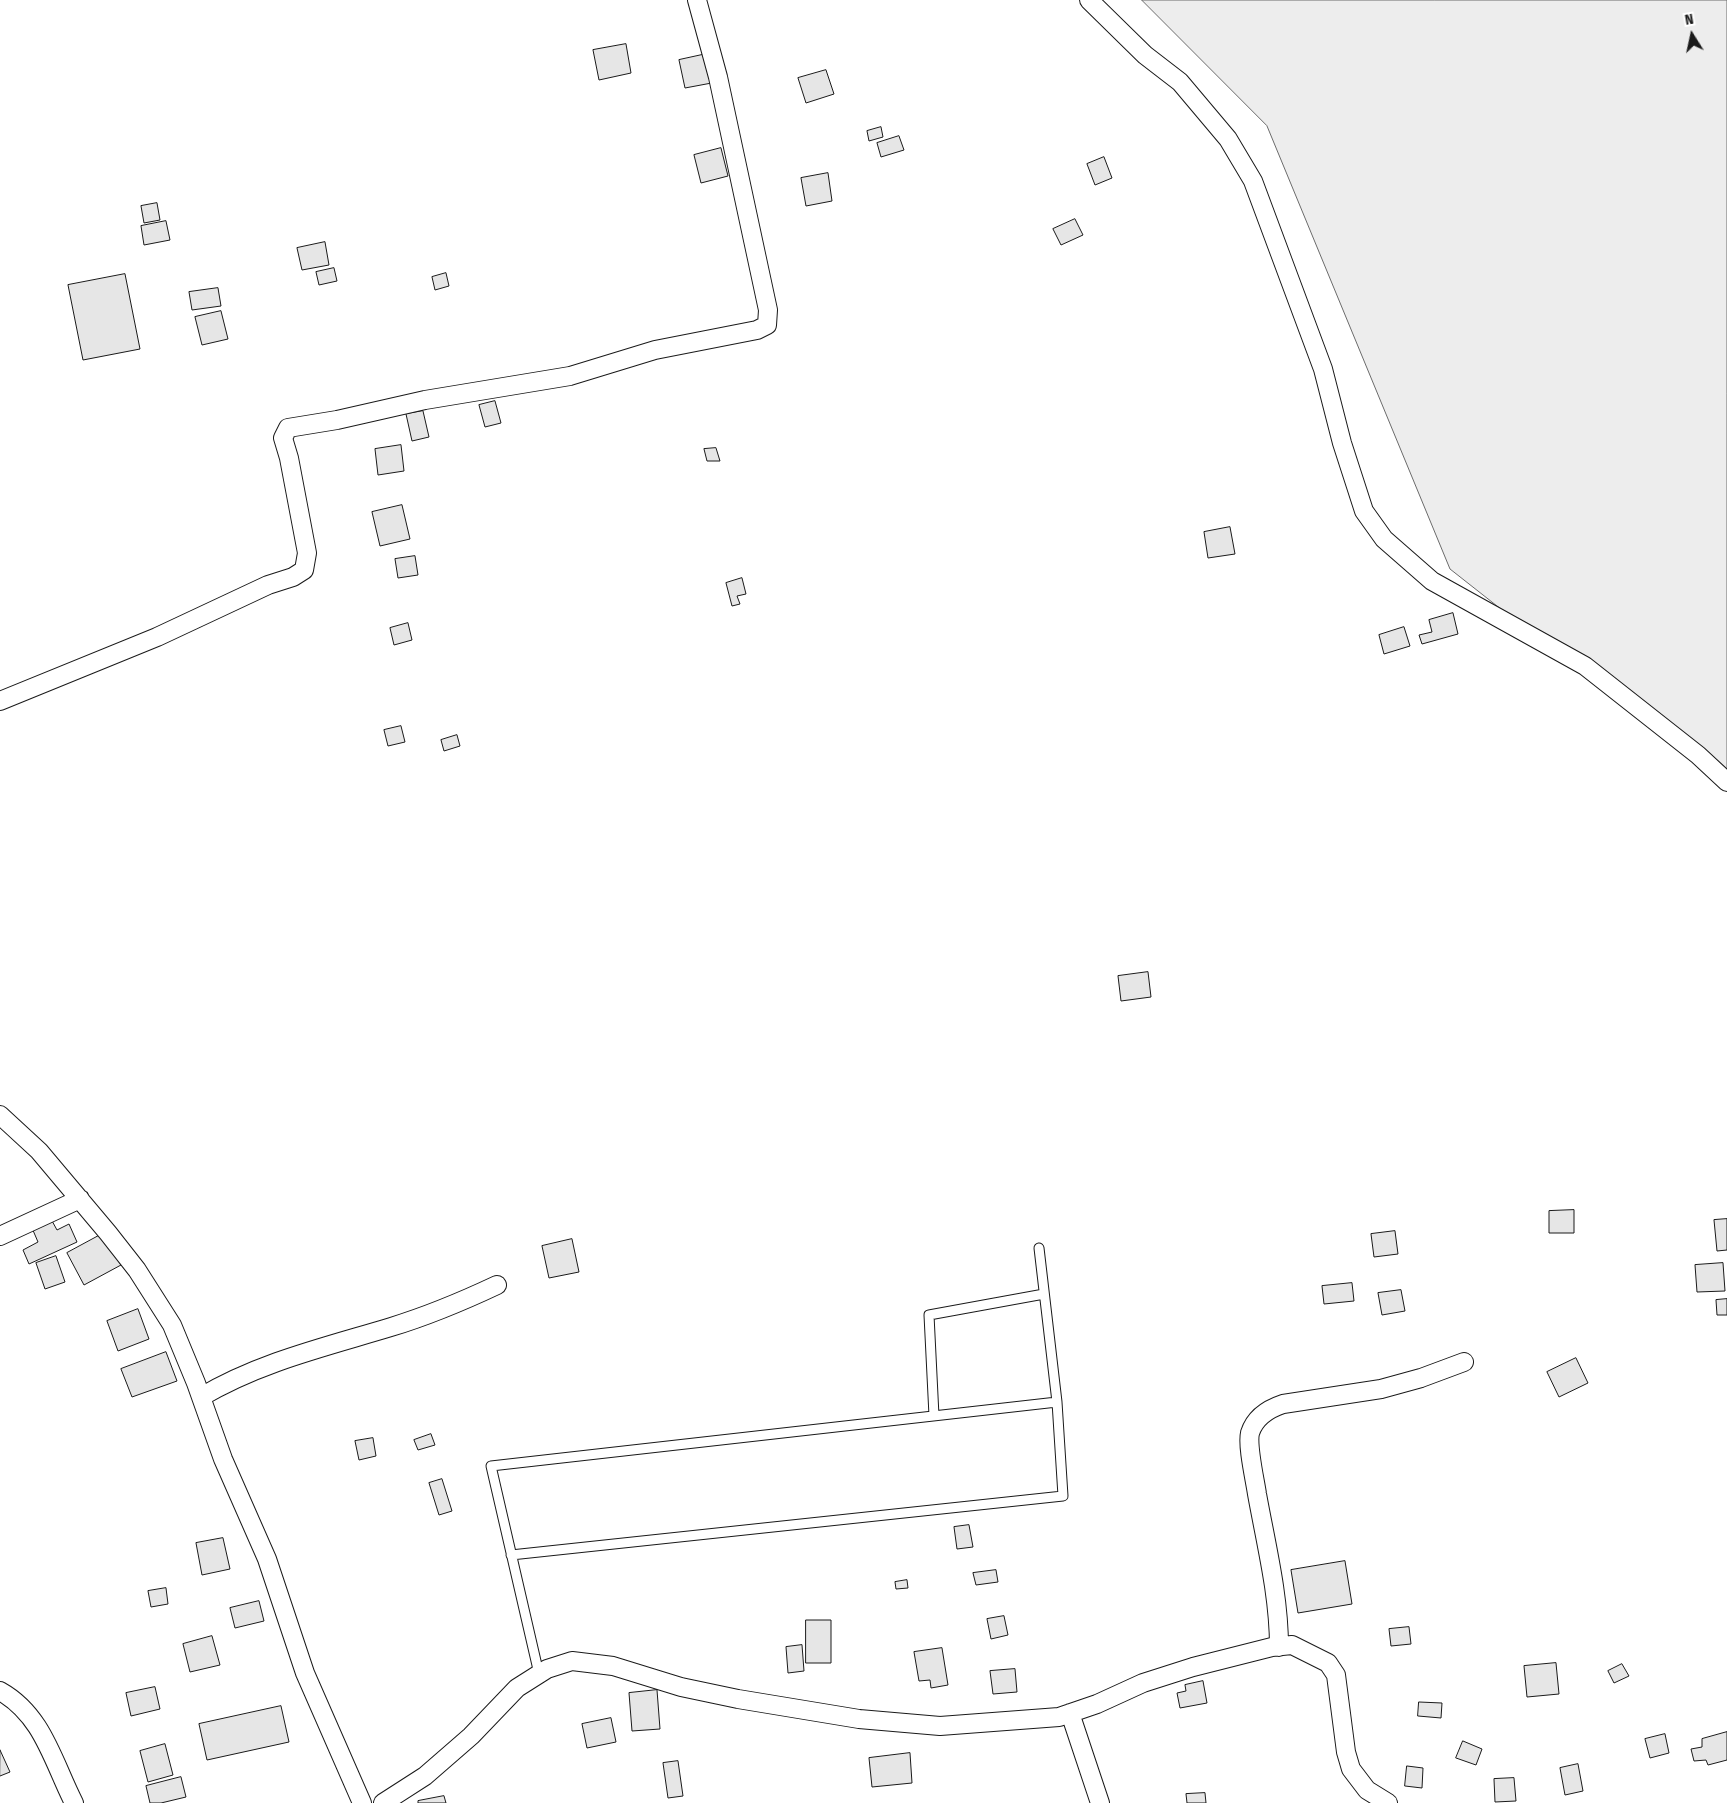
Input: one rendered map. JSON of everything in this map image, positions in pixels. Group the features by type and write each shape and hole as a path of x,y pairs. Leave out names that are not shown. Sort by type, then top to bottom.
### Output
{"street":[{"path":"0,701 157,637 268,585 293,577 304,570 308,553 289,458 283,438 288,428 337,420 425,400 570,376 655,350 757,330 767,325 768,310 718,77 697,0"},
{"path":"1089,0 1145,56 1180,82 1228,139 1253,181 1323,369 1342,443 1364,511 1384,539 1432,580 1585,666 1698,755 1727,782"},
{"path":"0,1115 39,1151 136,1270 172,1325 209,1393 223,1459 267,1559 305,1673 362,1803"},
{"path":"0,1236 80,1199"},
{"path":"209,1393 293,1355 392,1327 459,1303 497,1285"},
{"path":"1279,1646 1279,1624 1272,1575 1252,1465 1250,1434 1258,1418 1268,1409 1283,1404 1381,1389 1421,1378 1464,1362"},
{"path":"389,1800 425,1776 471,1736 517,1688 547,1669 572,1661 613,1666 681,1687 738,1699 859,1719 940,1726 1059,1717 1143,1683 1193,1667 1279,1646 1292,1645 1328,1663 1336,1675 1346,1752 1351,1770 1367,1790 1388,1803"},
{"path":"0,1691 30,1714 49,1746 74,1803"},
{"path":"1070,1713 1100,1803"}],"lane":[{"path":"511,1554 1063,1496 1056,1402 1039,1248"},
{"path":"934,1416 929,1316 1044,1294"},
{"path":"539,1674 491,1466 1056,1402"}],"shaded area":[{"path":"1142,0 1727,0 1727,787 1450,569 1267,126"}],"building":[{"path":"626,44 631,73 599,80 593,50"},
{"path":"711,53 717,82 685,88 679,60"},
{"path":"826,70 834,94 806,103 798,78"},
{"path":"881,127 883,137 869,141 867,131"},
{"path":"899,136 904,150 881,157 877,143"},
{"path":"721,148 728,176 701,183 694,155"},
{"path":"1104,157 1112,178 1095,185 1087,164"},
{"path":"828,173 832,201 806,206 801,178"},
{"path":"157,203 160,220 144,223 141,206"},
{"path":"1075,219 1083,235 1061,245 1053,229"},
{"path":"166,221 170,240 144,245 141,226"},
{"path":"325,242 329,265 302,270 297,248"},
{"path":"334,268 337,281 319,285 316,272"},
{"path":"446,273 449,286 435,290 432,277"},
{"path":"125,274 140,349 83,360 68,285"},
{"path":"218,288 221,306 192,310 189,292"},
{"path":"221,311 228,339 202,345 195,317"},
{"path":"495,401 501,423 485,427 479,405"},
{"path":"423,411 429,437 412,441 406,414"},
{"path":"401,445 404,471 378,475 375,449"},
{"path":"716,448 720,461 707,461 704,449"},
{"path":"402,505 410,539 380,546 372,512"},
{"path":"1230,527 1235,554 1208,558 1204,532"},
{"path":"415,556 418,575 398,578 395,559"},
{"path":"742,578 746,594 737,596 740,604 732,606 726,583"},
{"path":"1453,613 1458,634 1422,644 1419,635 1432,632 1429,620"},
{"path":"408,623 412,640 394,645 390,628"},
{"path":"1404,627 1410,646 1384,654 1379,635"},
{"path":"401,726 405,742 388,746 384,730"},
{"path":"457,735 460,746 444,751 441,740"},
{"path":"1148,972 1151,997 1121,1001 1118,976"},
{"path":"1574,1210 1574,1233 1549,1233 1549,1211"},
{"path":"51,1219 57,1230 69,1224 77,1242 29,1264 23,1250 38,1242 32,1228"},
{"path":"1727,1219 1727,1250 1717,1251 1714,1220"},
{"path":"1395,1231 1398,1254 1374,1257 1371,1234"},
{"path":"104,1233 121,1265 84,1285 67,1253"},
{"path":"572,1239 579,1272 549,1278 542,1246"},
{"path":"56,1256 65,1282 45,1289 36,1263"},
{"path":"1723,1263 1725,1291 1697,1292 1695,1265"},
{"path":"1352,1283 1354,1301 1324,1304 1322,1286"},
{"path":"1401,1290 1405,1311 1382,1315 1378,1293"},
{"path":"1727,1299 1727,1315 1717,1315 1716,1300"},
{"path":"138,1309 149,1339 118,1351 107,1321"},
{"path":"166,1352 177,1381 132,1397 121,1369"},
{"path":"1576,1358 1588,1383 1559,1397 1547,1372"},
{"path":"431,1434 435,1445 418,1450 414,1440"},
{"path":"373,1438 376,1456 359,1460 355,1441"},
{"path":"442,1479 452,1511 439,1515 429,1483"},
{"path":"969,1525 973,1547 957,1549 954,1527"},
{"path":"223,1538 230,1569 202,1575 196,1543"},
{"path":"1345,1561 1352,1604 1298,1613 1291,1570"},
{"path":"996,1570 998,1582 976,1585 973,1573"},
{"path":"907,1580 908,1588 896,1589 895,1582"},
{"path":"166,1588 168,1604 151,1607 148,1591"},
{"path":"259,1601 264,1621 235,1628 230,1608"},
{"path":"1004,1616 1008,1635 991,1639 987,1619"},
{"path":"806,1620 831,1620 831,1663 806,1663"},
{"path":"1409,1627 1411,1644 1391,1646 1389,1629"},
{"path":"212,1636 220,1665 190,1672 183,1644"},
{"path":"802,1645 804,1671 788,1673 786,1647"},
{"path":"942,1648 948,1685 931,1688 930,1680 919,1681 914,1652"},
{"path":"1556,1663 1559,1694 1527,1697 1524,1666"},
{"path":"1622,1664 1629,1676 1614,1683 1608,1671"},
{"path":"1015,1669 1017,1692 993,1694 990,1671"},
{"path":"1203,1681 1207,1703 1180,1708 1177,1693 1186,1691 1185,1685"},
{"path":"155,1687 160,1709 131,1716 126,1693"},
{"path":"657,1690 660,1729 632,1731 629,1693"},
{"path":"1419,1702 1442,1703 1441,1718 1418,1716"},
{"path":"281,1706 289,1742 207,1760 199,1724"},
{"path":"611,1718 616,1742 587,1748 582,1724"},
{"path":"1727,1732 1727,1760 1708,1765 1706,1760 1694,1761 1691,1749 1702,1747 1702,1739"},
{"path":"1665,1734 1669,1753 1650,1758 1645,1739"},
{"path":"1463,1741 1482,1749 1476,1765 1456,1758"},
{"path":"165,1744 173,1775 148,1782 140,1751"},
{"path":"0,1750 10,1772 0,1776"},
{"path":"910,1753 912,1783 872,1787 869,1758"},
{"path":"678,1761 683,1796 668,1798 663,1763"},
{"path":"1578,1764 1583,1791 1565,1795 1560,1768"},
{"path":"1407,1766 1423,1768 1422,1788 1405,1786"},
{"path":"181,1777 186,1797 161,1803 150,1803 146,1786"},
{"path":"1514,1778 1516,1801 1495,1802 1494,1779"},
{"path":"1205,1793 1206,1803 1187,1803 1186,1794"},
{"path":"444,1796 446,1803 418,1803 418,1801"}]}
